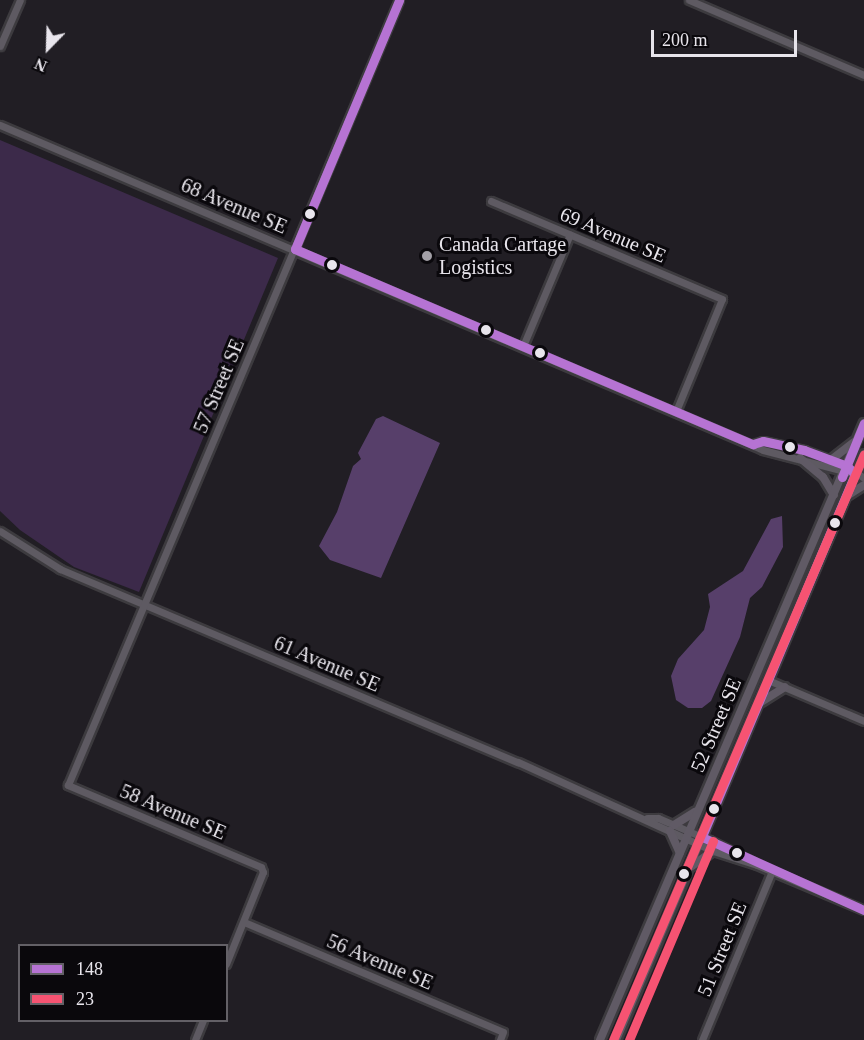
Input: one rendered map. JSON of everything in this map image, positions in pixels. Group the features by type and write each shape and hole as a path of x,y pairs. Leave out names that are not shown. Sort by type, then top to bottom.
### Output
{"main road":[{"name":"52 Street SE","path":"600,1040 864,423"},
{"path":"831,460 857,440"},
{"name":"52 Street SE","path":"616,1040 846,496 860,476 864,454"},
{"path":"800,458 824,477 834,495"},
{"path":"846,496 864,485"},
{"path":"759,704 785,687"},
{"path":"680,854 672,828 683,822 699,807"},
{"path":"690,868 713,850"}],"street":[{"path":"0,46 20,0"},
{"name":"57 Street SE","path":"68,785 399,0"},
{"path":"689,0 864,75"},
{"name":"68 Avenue SE","path":"0,125 763,450 845,470 860,476"},
{"name":"69 Avenue SE","path":"491,201 722,299 676,411"},
{"path":"523,346 570,234"},
{"name":"68 Avenue SE","path":"753,444 787,446 831,460 845,470"},
{"name":"61 Avenue SE","path":"0,531 41,559 144,605 757,865"},
{"path":"768,680 864,721"},
{"name":"58 Avenue SE","path":"68,785 261,867 263,872 244,922"},
{"name":"61 Avenue SE","path":"701,840 713,850 772,870 864,910"},
{"name":"51 Street SE","path":"702,1040 772,870"},
{"path":"228,959 244,922"},
{"name":"56 Avenue SE","path":"244,922 503,1032 500,1040"},
{"path":"195,1040 202,1022"}],"shaded area":[{"path":"0,140 278,258 139,592 74,567 20,530 0,511"},
{"path":"383,416 440,443 381,578 330,560 319,546 337,512 353,466 361,459 358,453 376,419"},
{"path":"782,516 783,547 762,587 750,598 740,637 711,701 702,708 688,708 676,700 671,676 678,659 704,630 710,607 708,594 743,571 771,519"}],"transit line":[{"name":"148","path":"295,249 399,0"},
{"name":"148","path":"295,249 753,444 763,441 804,450 847,466 855,474 702,837 864,910"},
{"name":"148","path":"842,477 864,423"},
{"name":"23","path":"613,1040 864,454"},
{"name":"23","path":"629,1040 713,841"}],"place":[{"name":"Canada Cartage Logistics","path":"427,256"}]}
